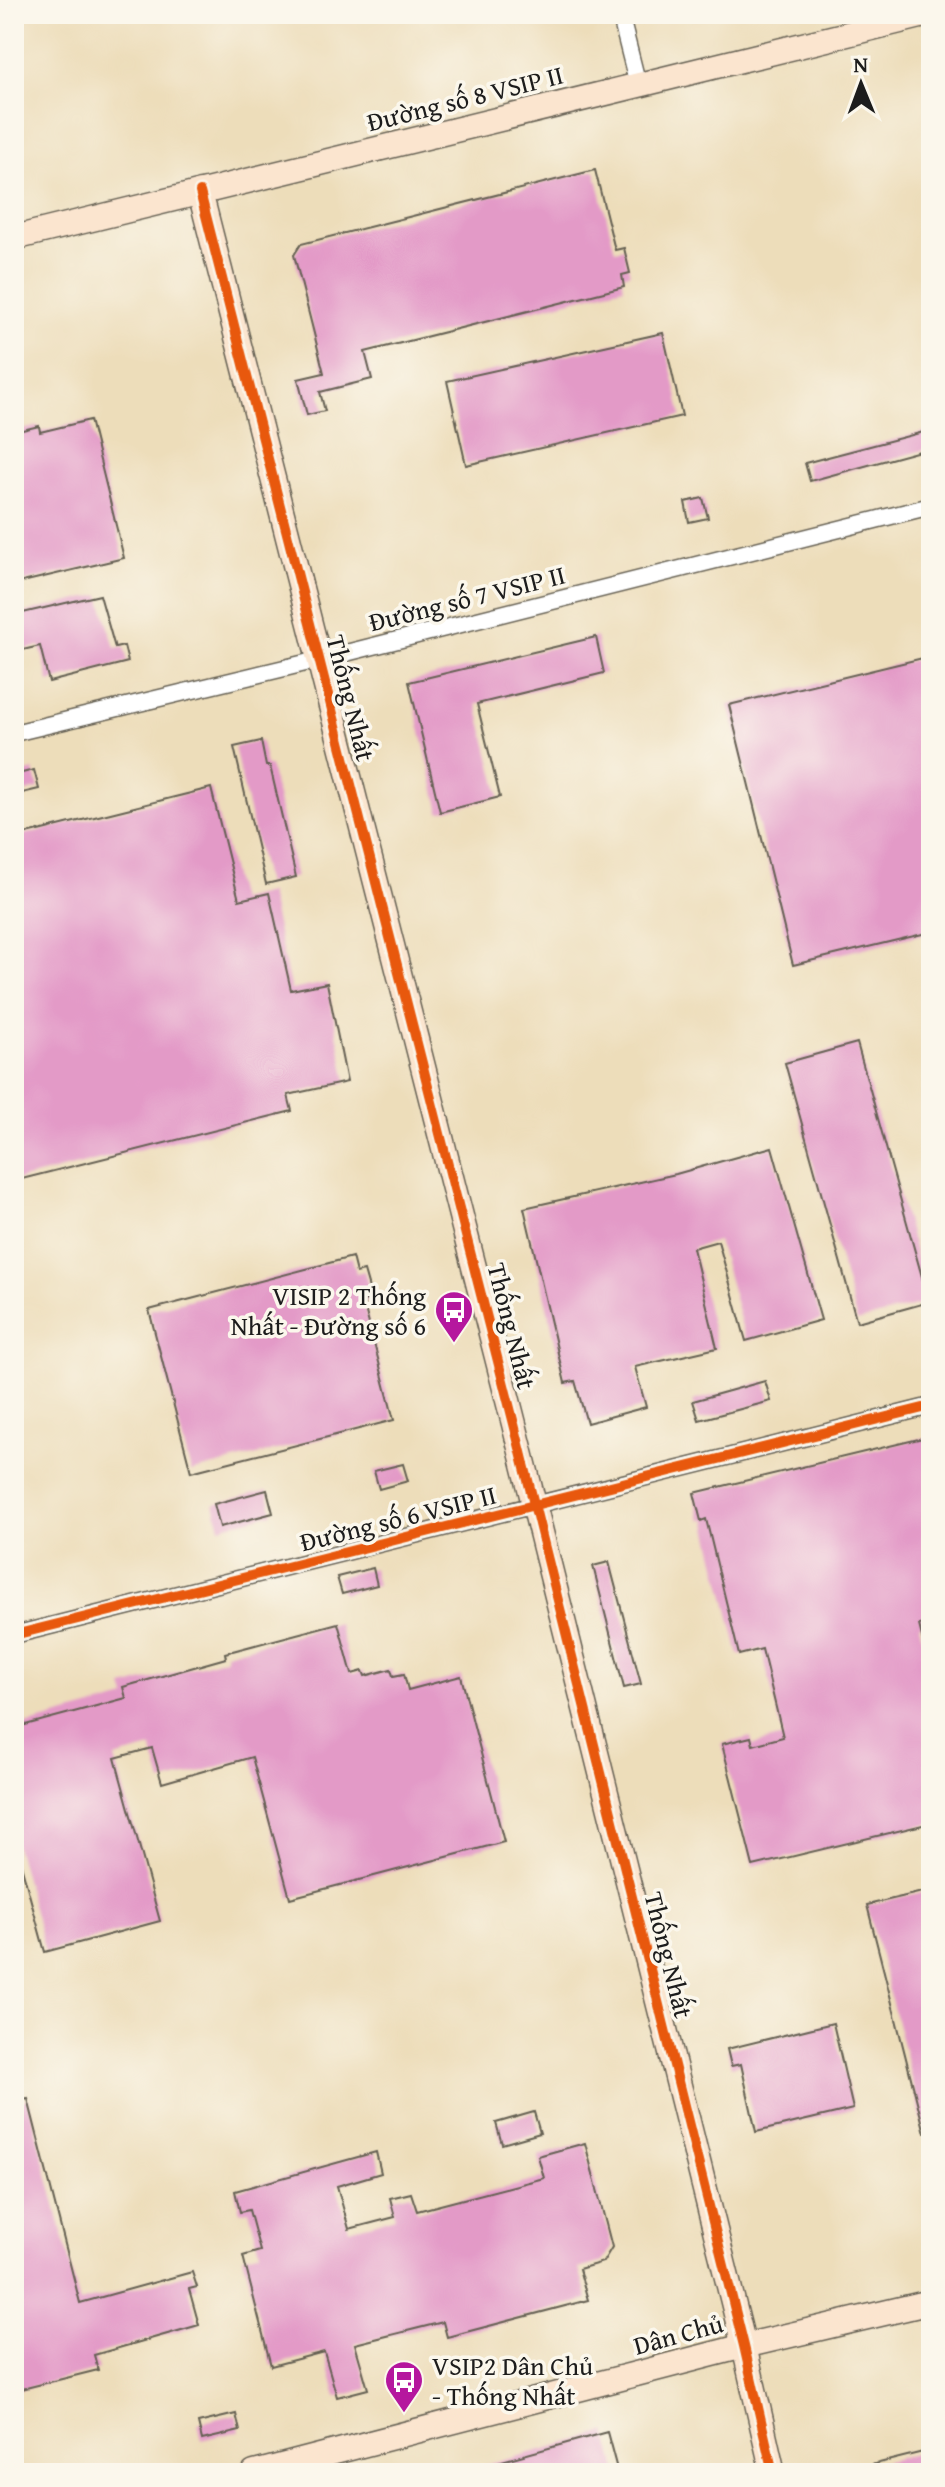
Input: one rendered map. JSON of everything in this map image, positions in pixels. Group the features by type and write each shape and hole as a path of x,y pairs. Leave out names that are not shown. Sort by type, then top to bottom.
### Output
{"street":[{"path":"620,14 638,85"},
{"name":"Đường số 8 VSIP II","path":"14,238 929,14"},
{"name":"Thống Nhất","path":"200,192 535,1506 773,2473"},
{"name":"Đường số 7 VSIP II","path":"14,733 931,506"},
{"name":"Đường số 6 VSIP II","path":"14,1635 931,1406"},
{"name":"Dân Chủ","path":"254,2473 744,2346 931,2302"}],"building":[{"path":"595,170 615,250 624,248 630,273 622,275 624,287 365,352 372,379 320,392 325,411 307,415 298,379 324,373 294,255 301,244"},
{"path":"663,333 682,416 466,465 447,381"},
{"path":"90,420 124,558 14,584 14,432 39,426 40,432"},
{"path":"931,430 931,448 810,481 805,463"},
{"path":"703,498 708,518 689,522 685,502"},
{"path":"100,595 115,648 124,646 128,662 49,682 40,646 14,652 14,615"},
{"path":"596,637 604,673 477,704 500,797 440,812 409,682"},
{"path":"931,656 931,932 793,965 729,705"},
{"path":"261,741 266,766 270,766 296,877 266,884 234,747"},
{"path":"34,770 39,789 14,795 14,775"},
{"path":"211,788 239,900 269,893 291,990 327,983 347,1082 288,1095 292,1111 14,1181 14,837"},
{"path":"857,1043 929,1302 857,1322 785,1063"},
{"path":"772,1147 821,1320 746,1341 718,1241 693,1248 717,1348 635,1367 646,1407 587,1423 575,1381 565,1383 524,1208 676,1174"},
{"path":"352,1257 356,1273 364,1271 372,1299 363,1301 394,1420 191,1472 149,1310"},
{"path":"765,1381 771,1401 699,1420 693,1401"},
{"path":"931,1436 931,1622 919,1625 931,1673 931,1823 753,1866 722,1744 751,1737 753,1745 783,1737 762,1649 739,1655 706,1519 701,1521 694,1493"},
{"path":"403,1464 408,1481 379,1489 374,1471"},
{"path":"267,1490 273,1513 220,1527 214,1504"},
{"path":"609,1562 641,1684 624,1688 593,1566"},
{"path":"373,1568 377,1585 342,1594 337,1577"},
{"path":"338,1623 352,1674 363,1671 365,1676 391,1669 393,1676 404,1674 408,1690 461,1676 504,1842 290,1898 252,1757 162,1783 152,1748 115,1758 160,1921 45,1952 14,1839 14,1728 126,1698 123,1687 226,1658 225,1653"},
{"path":"931,1890 931,2133 925,2133 867,1905"},
{"path":"833,2023 853,2109 756,2132 741,2064 731,2066 727,2049"},
{"path":"28,2099 80,2303 192,2272 197,2287 189,2289 199,2325 94,2355 98,2370 14,2391 14,2102"},
{"path":"534,2112 540,2133 502,2144 496,2123"},
{"path":"585,2143 612,2247 603,2262 579,2269 588,2300 447,2337 443,2322 355,2344 368,2389 337,2397 324,2352 271,2366 243,2256 260,2251 249,2210 240,2212 235,2191 376,2152 381,2173 337,2186 349,2229 395,2217 390,2198 411,2193 417,2211 544,2178 538,2156"},
{"path":"236,2414 240,2431 202,2440 198,2423"},
{"path":"607,2432 618,2473 477,2473 476,2468"},
{"path":"931,2450 931,2473 863,2473 863,2467"}],"cycle path":[{"path":"200,192 514,1424 773,2473"},
{"path":"14,1635 931,1406"}],"place":[{"name":"VISIP 2 Thống Nhất - Đường số 6","path":"454,1344"},
{"name":"VSIP2 Dân Chủ - Thống Nhất","path":"404,2414"}]}
